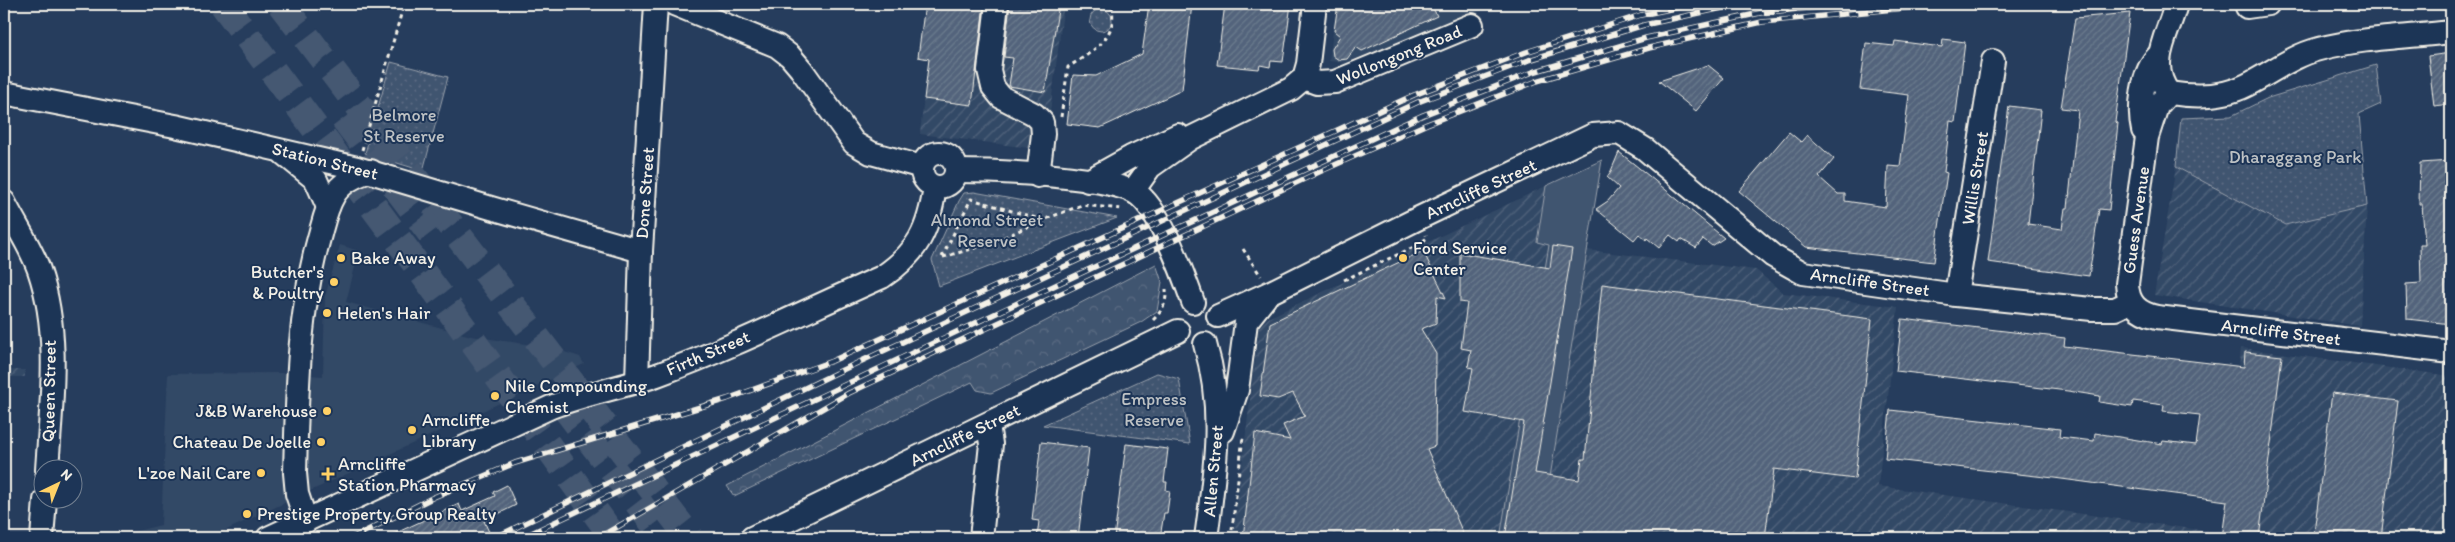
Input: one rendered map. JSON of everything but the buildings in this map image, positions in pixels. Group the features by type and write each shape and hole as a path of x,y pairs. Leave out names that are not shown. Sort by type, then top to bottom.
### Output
{"street":[{"name":"Done Street","path":"637,382 641,251 656,4"},
{"path":"674,4 777,46 790,56 801,69 854,143 870,153 922,166"},
{"path":"997,4 989,70 993,87 1001,97 1034,114 1042,122 1043,134 1038,176"},
{"path":"1129,200 1150,167 1192,138 1291,89 1304,78 1308,64 1315,4"},
{"name":"Guess Avenue","path":"2130,302 2127,284 2147,137 2156,106 2169,92 2159,73 2159,55 2176,4"},
{"name":"Wollongong Road","path":"1304,78 1317,83 1335,82 1472,25"},
{"path":"2169,92 2182,94 2222,94 2246,86 2286,62 2317,49 2451,32"},
{"name":"Guess Avenue","path":"2147,137 2141,115 2143,95 2153,62 2159,55"},
{"name":"Willis Street","path":"1956,295 1993,61"},
{"name":"Station Street","path":"4,92 175,126 364,170 641,251"},
{"name":"Arncliffe Street","path":"1218,316 1265,285 1417,219 1593,135 1620,133 1645,149 1773,256 1803,273 1956,295 2092,310 2115,309 2130,302 2144,314 2157,317 2451,352"},
{"path":"1088,181 1177,135 1192,138"},
{"path":"277,149 316,180 328,207"},
{"path":"944,154 953,161 956,171 949,184 935,187 923,177 922,166 928,157 944,154"},
{"path":"306,521 297,494 294,473 303,314 310,273 328,207 340,186 364,170"},
{"path":"956,171 1038,176 1116,185 1129,200 1148,205 1177,256 1193,302"},
{"name":"Firth Street","path":"268,538 551,407 573,398 637,382 702,357 882,277 905,260 922,236 929,222 935,187"},
{"name":"Queen Street","path":"4,202 39,270 49,314 53,373 47,460"},
{"path":"1218,449 1236,390 1246,322 1265,285"},
{"path":"1193,302 1205,302 1218,316 1219,330 1216,336 1205,344 1192,344 1181,337 1168,335 1178,313 1193,302"},
{"name":"Arncliffe Street","path":"752,538 988,425 1168,335"},
{"name":"Allen Street","path":"1205,344 1213,371 1218,449 1206,538"},
{"path":"981,538 991,444 988,425"},
{"path":"42,538 43,510"}],"path":[{"path":"364,170 404,4"},
{"path":"1060,125 1068,67 1105,41 1113,23 1111,4"},
{"path":"1043,220 970,199 942,257 990,244 1082,205 1129,200"},
{"path":"1342,281 1418,245 1427,238 1417,219"},
{"path":"1244,249 1265,285"},
{"path":"1166,280 1166,297 1162,312 1150,323 1168,335"},
{"path":"1231,538 1243,435"}],"shaded area":[{"path":"925,4 1064,4 1045,150 920,134 928,59 918,57"},
{"path":"1337,4 1489,4 1487,8 1344,63 1329,61"},
{"path":"2176,167 2285,225 2367,206 2360,326 2154,295"},
{"path":"1546,186 1537,242 1550,245 1500,538 1233,538 1259,327 1268,318"},
{"path":"340,245 359,251 346,302 471,336 552,348 580,357 584,364 209,538 109,538 161,525 168,374 281,373 323,376 325,297"},
{"path":"1587,250 1756,270 1783,293 1898,307 1878,486 2222,533 2241,348 2451,376 2451,538 1540,538"},
{"path":"4,370 25,370 25,377 4,377"}],"green space":[{"path":"1101,9 1109,12 1112,20 1109,28 1101,31 1093,28 1090,20 1093,12"},
{"name":"Belmore St Reserve","path":"391,62 448,77 423,171 365,153"},
{"name":"Dharaggang Park","path":"2376,65 2381,104 2359,114 2367,206 2285,225 2176,167 2181,118 2231,116 2268,98"},
{"path":"1602,160 1540,538 1500,538 1549,245 1537,242 1546,186"},
{"name":"Almond Street Reserve","path":"974,192 1117,218 939,286 932,260 959,201 964,193"},
{"path":"1156,264 1162,282 1157,311 1141,322 991,393 977,390 972,382 734,496 727,486"},
{"name":"Empress Reserve","path":"1157,373 1179,379 1190,444 1043,425"}],"tunnel":[{"path":"223,4 448,307 614,538"},
{"path":"281,4 690,538"},
{"path":"344,118 431,233"},
{"path":"561,402 665,538"}],"railway":[{"path":"352,538 434,497 515,463 727,399 832,361 1414,95 1526,52 1641,15 1694,4"},
{"path":"494,538 838,372 1418,102 1529,60 1644,25 1741,4"},
{"path":"521,538 1064,281 1423,115 1533,72 1646,38 1760,13 1848,4"},
{"path":"598,538 849,393 1319,172 1427,124 1537,81 1649,48 1762,22 1946,4"}],"place":[{"name":"Bake Away","path":"341,258"},
{"name":"Ford Service Center","path":"1403,258"},
{"name":"Butcher's & Poultry","path":"334,282"},
{"name":"Helen's Hair","path":"327,313"},
{"name":"Nile Compounding Chemist","path":"495,396"},
{"name":"J&B Warehouse","path":"327,411"},
{"name":"Arncliffe Library","path":"412,430"},
{"name":"Chateau De Joelle","path":"321,442"},
{"name":"L'zoe Nail Care","path":"261,473"},
{"name":"Arncliffe Station Pharmacy","path":"328,474"},
{"name":"Prestige Property Group Realty","path":"247,514"}]}
